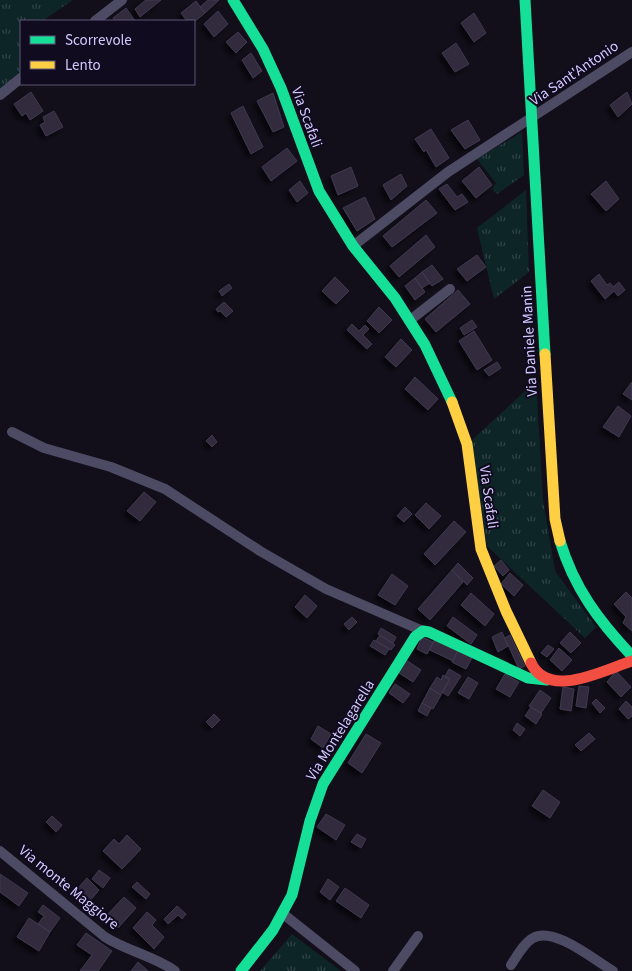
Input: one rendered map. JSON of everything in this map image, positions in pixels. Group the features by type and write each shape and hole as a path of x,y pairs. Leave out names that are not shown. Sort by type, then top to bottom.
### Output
{"street":[{"path":"96,20 122,0"},
{"name":"Via Scafali","path":"233,0 263,49 277,80 319,191 353,246 395,298 410,321 425,345 451,398 467,444 481,549 506,611 533,667 547,680"},
{"name":"Via Daniele Manin","path":"526,0 555,519 558,537 576,587 601,625 632,656"},
{"name":"Via Sant'Antonio","path":"532,118 632,52"},
{"path":"0,95 20,79"},
{"path":"353,246 448,172 532,118"},
{"path":"410,321 450,288"},
{"path":"12,432 44,448 111,467 165,489 260,551 326,589 423,632 429,632 528,678 560,682 573,680 632,661"},
{"name":"Via Montelagarella","path":"241,971 258,954 296,886 313,805 323,784 415,638 423,632"},
{"name":"Via monte Maggiore","path":"0,851 105,937 118,945 166,965 175,971"},
{"path":"282,913 355,971"},
{"path":"511,965 533,938 546,934 565,941 613,971"},
{"path":"392,971 418,936"}],"green space":[{"path":"0,0 73,0 46,20 20,20 20,75 0,91"},
{"path":"522,132 524,175 497,194 492,189 496,183 477,159"},
{"path":"526,190 529,272 494,299 477,228"},
{"path":"536,381 543,500 555,571 596,627 585,638 487,546 471,441"},
{"path":"292,934 341,971 260,971"}],"building":[{"path":"146,0 161,0 140,17 135,9"},
{"path":"208,0 219,0 205,13 200,7"},
{"path":"196,1 205,13 195,21 186,20 181,13"},
{"path":"126,8 134,20 114,20 113,18"},
{"path":"218,11 228,24 214,37 204,24"},
{"path":"474,13 486,33 474,42 461,23"},
{"path":"238,32 247,42 236,53 226,42"},
{"path":"456,43 469,64 455,72 442,53"},
{"path":"251,53 262,71 253,78 242,60"},
{"path":"31,92 43,111 30,120 26,113 22,116 14,104"},
{"path":"627,92 632,104 618,117 610,105"},
{"path":"273,93 284,127 273,132 257,101"},
{"path":"243,106 263,147 251,154 231,113"},
{"path":"54,111 63,127 46,136 40,125 45,122 43,117"},
{"path":"468,120 480,140 465,149 451,130"},
{"path":"431,129 449,158 436,167 426,150 424,152 415,139"},
{"path":"287,148 297,161 271,181 262,167"},
{"path":"351,167 358,186 338,195 331,176"},
{"path":"479,167 492,185 476,198 462,181"},
{"path":"401,174 407,186 391,200 383,185"},
{"path":"300,181 308,193 297,202 289,190"},
{"path":"606,181 619,199 606,211 591,194"},
{"path":"447,184 457,197 462,194 468,202 455,210 439,189"},
{"path":"365,197 375,219 357,231 343,208"},
{"path":"426,200 437,213 392,247 383,236"},
{"path":"426,235 435,247 399,277 390,266"},
{"path":"477,255 486,267 467,281 457,269"},
{"path":"432,265 443,279 432,286 422,272"},
{"path":"422,272 430,283 422,288 415,278"},
{"path":"599,274 607,285 610,283 613,287 619,282 625,290 618,296 614,291 605,299 591,281"},
{"path":"335,277 349,291 336,304 322,291"},
{"path":"415,278 425,292 415,300 405,286"},
{"path":"229,284 232,288 222,296 219,291"},
{"path":"458,290 470,304 436,332 425,319"},
{"path":"224,302 233,311 226,317 216,309"},
{"path":"379,307 392,320 379,333 367,321"},
{"path":"472,320 477,327 464,335 460,328"},
{"path":"352,324 359,331 365,325 369,329 363,335 372,344 367,349 347,330"},
{"path":"474,331 492,360 477,370 459,341"},
{"path":"401,339 412,350 396,367 385,357"},
{"path":"497,362 501,368 489,376 484,370"},
{"path":"415,377 438,399 428,410 405,389"},
{"path":"632,382 632,400 623,394"},
{"path":"618,406 631,416 619,437 603,427"},
{"path":"212,435 217,442 212,447 206,441"},
{"path":"144,492 156,502 140,521 127,511"},
{"path":"426,503 441,516 429,529 415,515"},
{"path":"405,507 412,514 404,522 397,516"},
{"path":"454,521 466,532 435,565 424,554"},
{"path":"501,560 509,570 503,576 494,566"},
{"path":"458,563 473,578 467,585 452,570"},
{"path":"452,570 463,582 430,620 418,609"},
{"path":"510,573 523,585 514,596 501,584"},
{"path":"392,574 408,586 395,605 378,595"},
{"path":"626,592 632,598 632,631 623,623 626,617 614,604"},
{"path":"471,593 494,614 485,626 461,605"},
{"path":"305,595 317,606 307,618 295,607"},
{"path":"352,617 357,622 349,630 344,624"},
{"path":"453,617 477,635 471,644 447,626"},
{"path":"381,628 396,637 393,643 378,634"},
{"path":"502,632 508,646 498,652 492,637"},
{"path":"570,632 581,643 571,653 560,643"},
{"path":"380,635 395,645 391,650 376,641"},
{"path":"510,635 525,666 519,669 505,638"},
{"path":"422,637 433,642 427,654 417,649"},
{"path":"435,638 459,649 453,661 430,650"},
{"path":"374,640 389,649 385,655 370,646"},
{"path":"548,645 554,649 547,657 541,653"},
{"path":"559,648 572,660 562,671 550,660"},
{"path":"459,649 473,656 466,669 452,662"},
{"path":"406,660 421,670 413,682 399,673"},
{"path":"449,669 461,676 448,696 442,692 450,679 445,677"},
{"path":"616,671 631,687 621,697 607,682"},
{"path":"505,674 519,682 510,697 496,689"},
{"path":"443,675 450,679 441,695 430,688 437,677 441,680"},
{"path":"468,677 478,683 469,699 458,693"},
{"path":"395,684 410,694 403,703 389,693"},
{"path":"579,686 589,687 586,708 576,706"},
{"path":"563,687 574,689 571,711 560,709"},
{"path":"430,688 441,695 433,709 422,703"},
{"path":"540,690 551,698 541,713 529,706"},
{"path":"596,699 605,708 600,713 592,703"},
{"path":"626,701 632,707 632,716 628,719 619,709"},
{"path":"422,703 431,708 427,716 418,711"},
{"path":"531,707 542,714 536,724 525,716"},
{"path":"214,714 220,720 212,728 206,722"},
{"path":"517,723 525,729 520,736 513,730"},
{"path":"318,726 331,734 323,748 311,739"},
{"path":"589,733 595,739 581,751 575,745"},
{"path":"366,734 381,743 362,773 348,763"},
{"path":"543,790 560,802 550,818 532,806"},
{"path":"326,814 345,825 336,840 317,827"},
{"path":"52,816 62,825 56,832 46,822"},
{"path":"357,834 366,839 361,848 351,842"},
{"path":"127,835 141,849 122,869 103,851 114,839 119,844"},
{"path":"99,870 110,878 103,888 92,879"},
{"path":"0,874 28,893 19,906 0,892"},
{"path":"87,878 99,890 90,901 77,889"},
{"path":"328,879 339,887 330,900 320,892"},
{"path":"137,882 150,894 146,899 132,887"},
{"path":"345,888 369,905 361,918 336,901"},
{"path":"124,897 136,908 118,928 106,916"},
{"path":"43,905 60,918 50,932 38,924 44,916 38,912"},
{"path":"177,906 186,914 182,919 178,915 168,924 164,919"},
{"path":"147,912 156,920 152,925 164,937 154,949 133,928"},
{"path":"29,918 50,932 39,951 17,937"},
{"path":"86,933 112,951 98,971 80,971 92,955 77,945"},
{"path":"138,962 148,971 131,971"}],"traffic: fast":[{"path":"233,0 263,49 281,88 319,191 353,246 395,298 425,345 452,402"},
{"path":"525,0 545,354"},
{"path":"560,541 580,589 598,617 632,656"},
{"path":"241,971 273,930 292,895 310,821 323,784 415,637 423,631 429,632 528,678 547,680"}],"traffic: slow":[{"path":"545,354 555,519 560,541"},
{"path":"452,402 467,444 481,549 506,611 531,663"}],"traffic: jam":[{"path":"531,663 539,674 550,680 563,681 592,675 632,661"}]}
